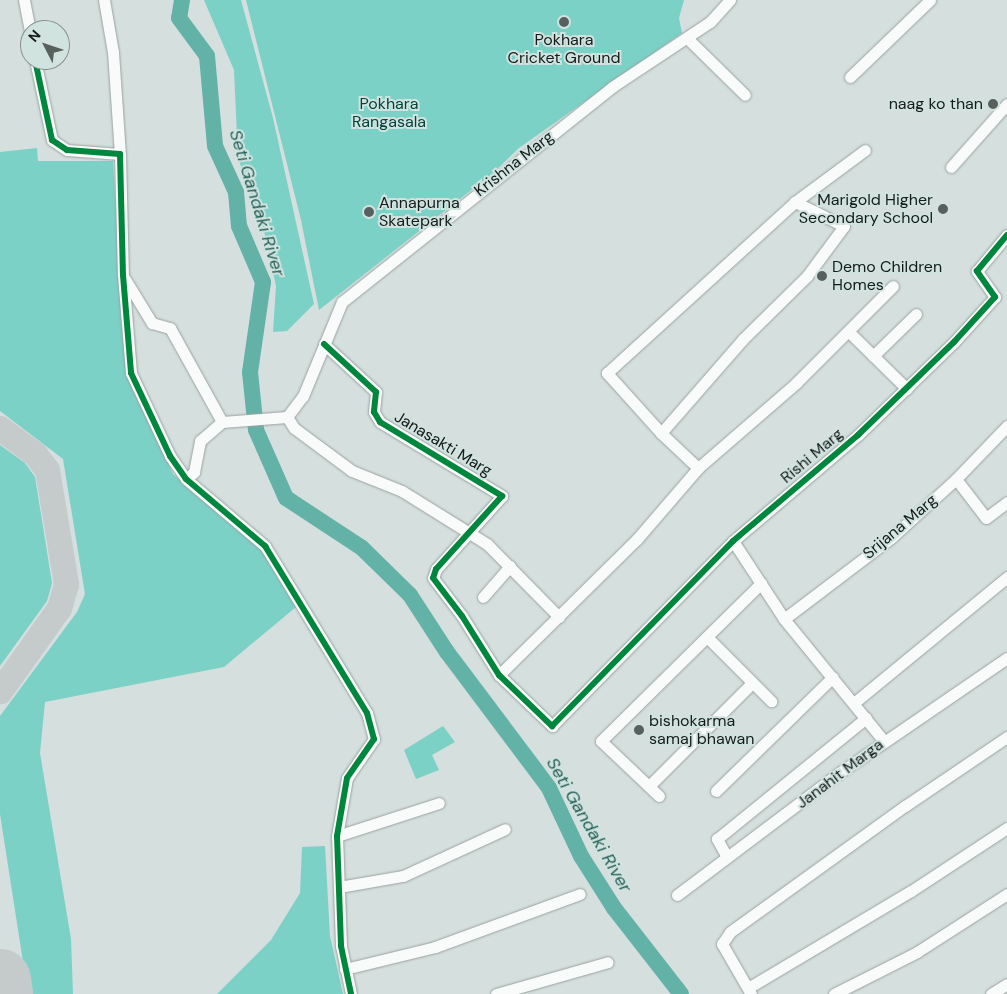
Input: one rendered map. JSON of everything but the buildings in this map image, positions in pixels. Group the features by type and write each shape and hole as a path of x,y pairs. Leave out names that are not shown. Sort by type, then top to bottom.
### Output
{"street":[{"path":"24,0 28,20"},
{"path":"104,0 113,52 120,154 123,275 131,373 170,456 186,479 265,546 367,713 374,739 347,778 337,836 341,946 351,994"},
{"name":"Krishna Marg","path":"283,417 303,396 342,302 386,264 612,86 710,22 730,0"},
{"path":"850,77 930,0"},
{"path":"687,38 745,95"},
{"path":"37,70 52,140 67,150 120,154"},
{"path":"951,167 1007,104"},
{"path":"698,468 661,433 607,373 795,202 865,150"},
{"path":"661,433 743,339 807,276 844,226 795,202"},
{"name":"Rishi Marg","path":"499,676 552,726 589,692 733,541 907,389 995,297 977,271 1007,235"},
{"path":"123,275 152,323 170,328 222,422"},
{"path":"470,534 436,568 433,578 462,616 499,676 637,539 698,468 849,332 893,286"},
{"path":"873,356 916,314"},
{"path":"849,332 907,389"},
{"name":"Janasakti Marg","path":"324,344 376,392 374,412 380,422 502,496 470,534"},
{"path":"186,479 194,472 200,442 222,422 283,417 294,428 352,470 402,491 470,534 510,566 559,617"},
{"name":"Srijana Marg","path":"784,619 892,537 956,479 1007,426"},
{"path":"956,479 986,518 1007,502"},
{"path":"733,541 784,619 855,702 884,741"},
{"path":"483,597 510,566"},
{"path":"855,702 1007,577"},
{"path":"660,796 601,741 761,583"},
{"path":"707,637 771,701"},
{"name":"Janahit Marga","path":"677,895 727,857 758,837 884,741 1007,658"},
{"path":"716,791 833,676"},
{"path":"649,786 752,683"},
{"path":"727,857 717,839 866,718"},
{"path":"1007,737 904,806 730,932 722,944 749,991 911,891 1007,828"},
{"path":"337,836 439,803"},
{"path":"339,887 403,876 505,829"},
{"path":"345,969 435,947 580,894"},
{"path":"834,994 917,952 1007,894"},
{"path":"496,994 608,962"},
{"path":"991,994 1007,984"}],"green space":[{"path":"204,0 241,0 273,118 314,304 287,331 273,332 276,286 264,231 238,158 234,70"},
{"name":"Pokhara Rangasala","path":"246,0 684,0 679,18 682,33 519,148 494,172 319,310 301,220"},
{"path":"37,148 38,161 113,161 126,370 173,474 263,550 296,607 224,667 45,702 40,753 71,939 73,994 28,994 0,814 0,716 77,612 85,594 63,459 0,411 0,152"},
{"path":"0,445 25,463 35,477 52,583 47,601 0,666"},
{"path":"443,726 455,742 432,755 439,770 416,779 404,750"},
{"path":"325,846 330,936 343,994 217,994 271,940 300,893 302,847"}],"waterway":[{"name":"Seti Gandaki River","path":"182,0 179,18 207,56 215,146 236,192 239,226 263,282 250,372 256,430 286,498 362,548 410,595 447,652 549,788 581,856 614,908 681,994"}],"taxiway":[{"path":"0,428 35,454 47,470 66,584 59,608 0,691"}],"runway":[{"path":"0,979 2,994"}],"cycle path":[{"path":"37,70 52,140 67,150 120,154 123,275 131,373 170,456 186,479 265,546 367,713 374,739 347,778 337,836 341,946 351,994"},
{"path":"324,344 376,392 374,412 380,422 502,496 436,569 433,578 462,616 499,675 552,726 733,541 858,435 954,342 995,297 977,271 1007,235"}],"place":[{"name":"Pokhara Cricket Ground","path":"564,22"},
{"name":"naag ko than","path":"993,104"},
{"name":"Marigold Higher Secondary School","path":"943,209"},
{"name":"Annapurna Skatepark","path":"369,212"},
{"name":"Demo Children Homes","path":"822,276"},
{"name":"bishokarma samaj bhawan","path":"639,730"}]}
